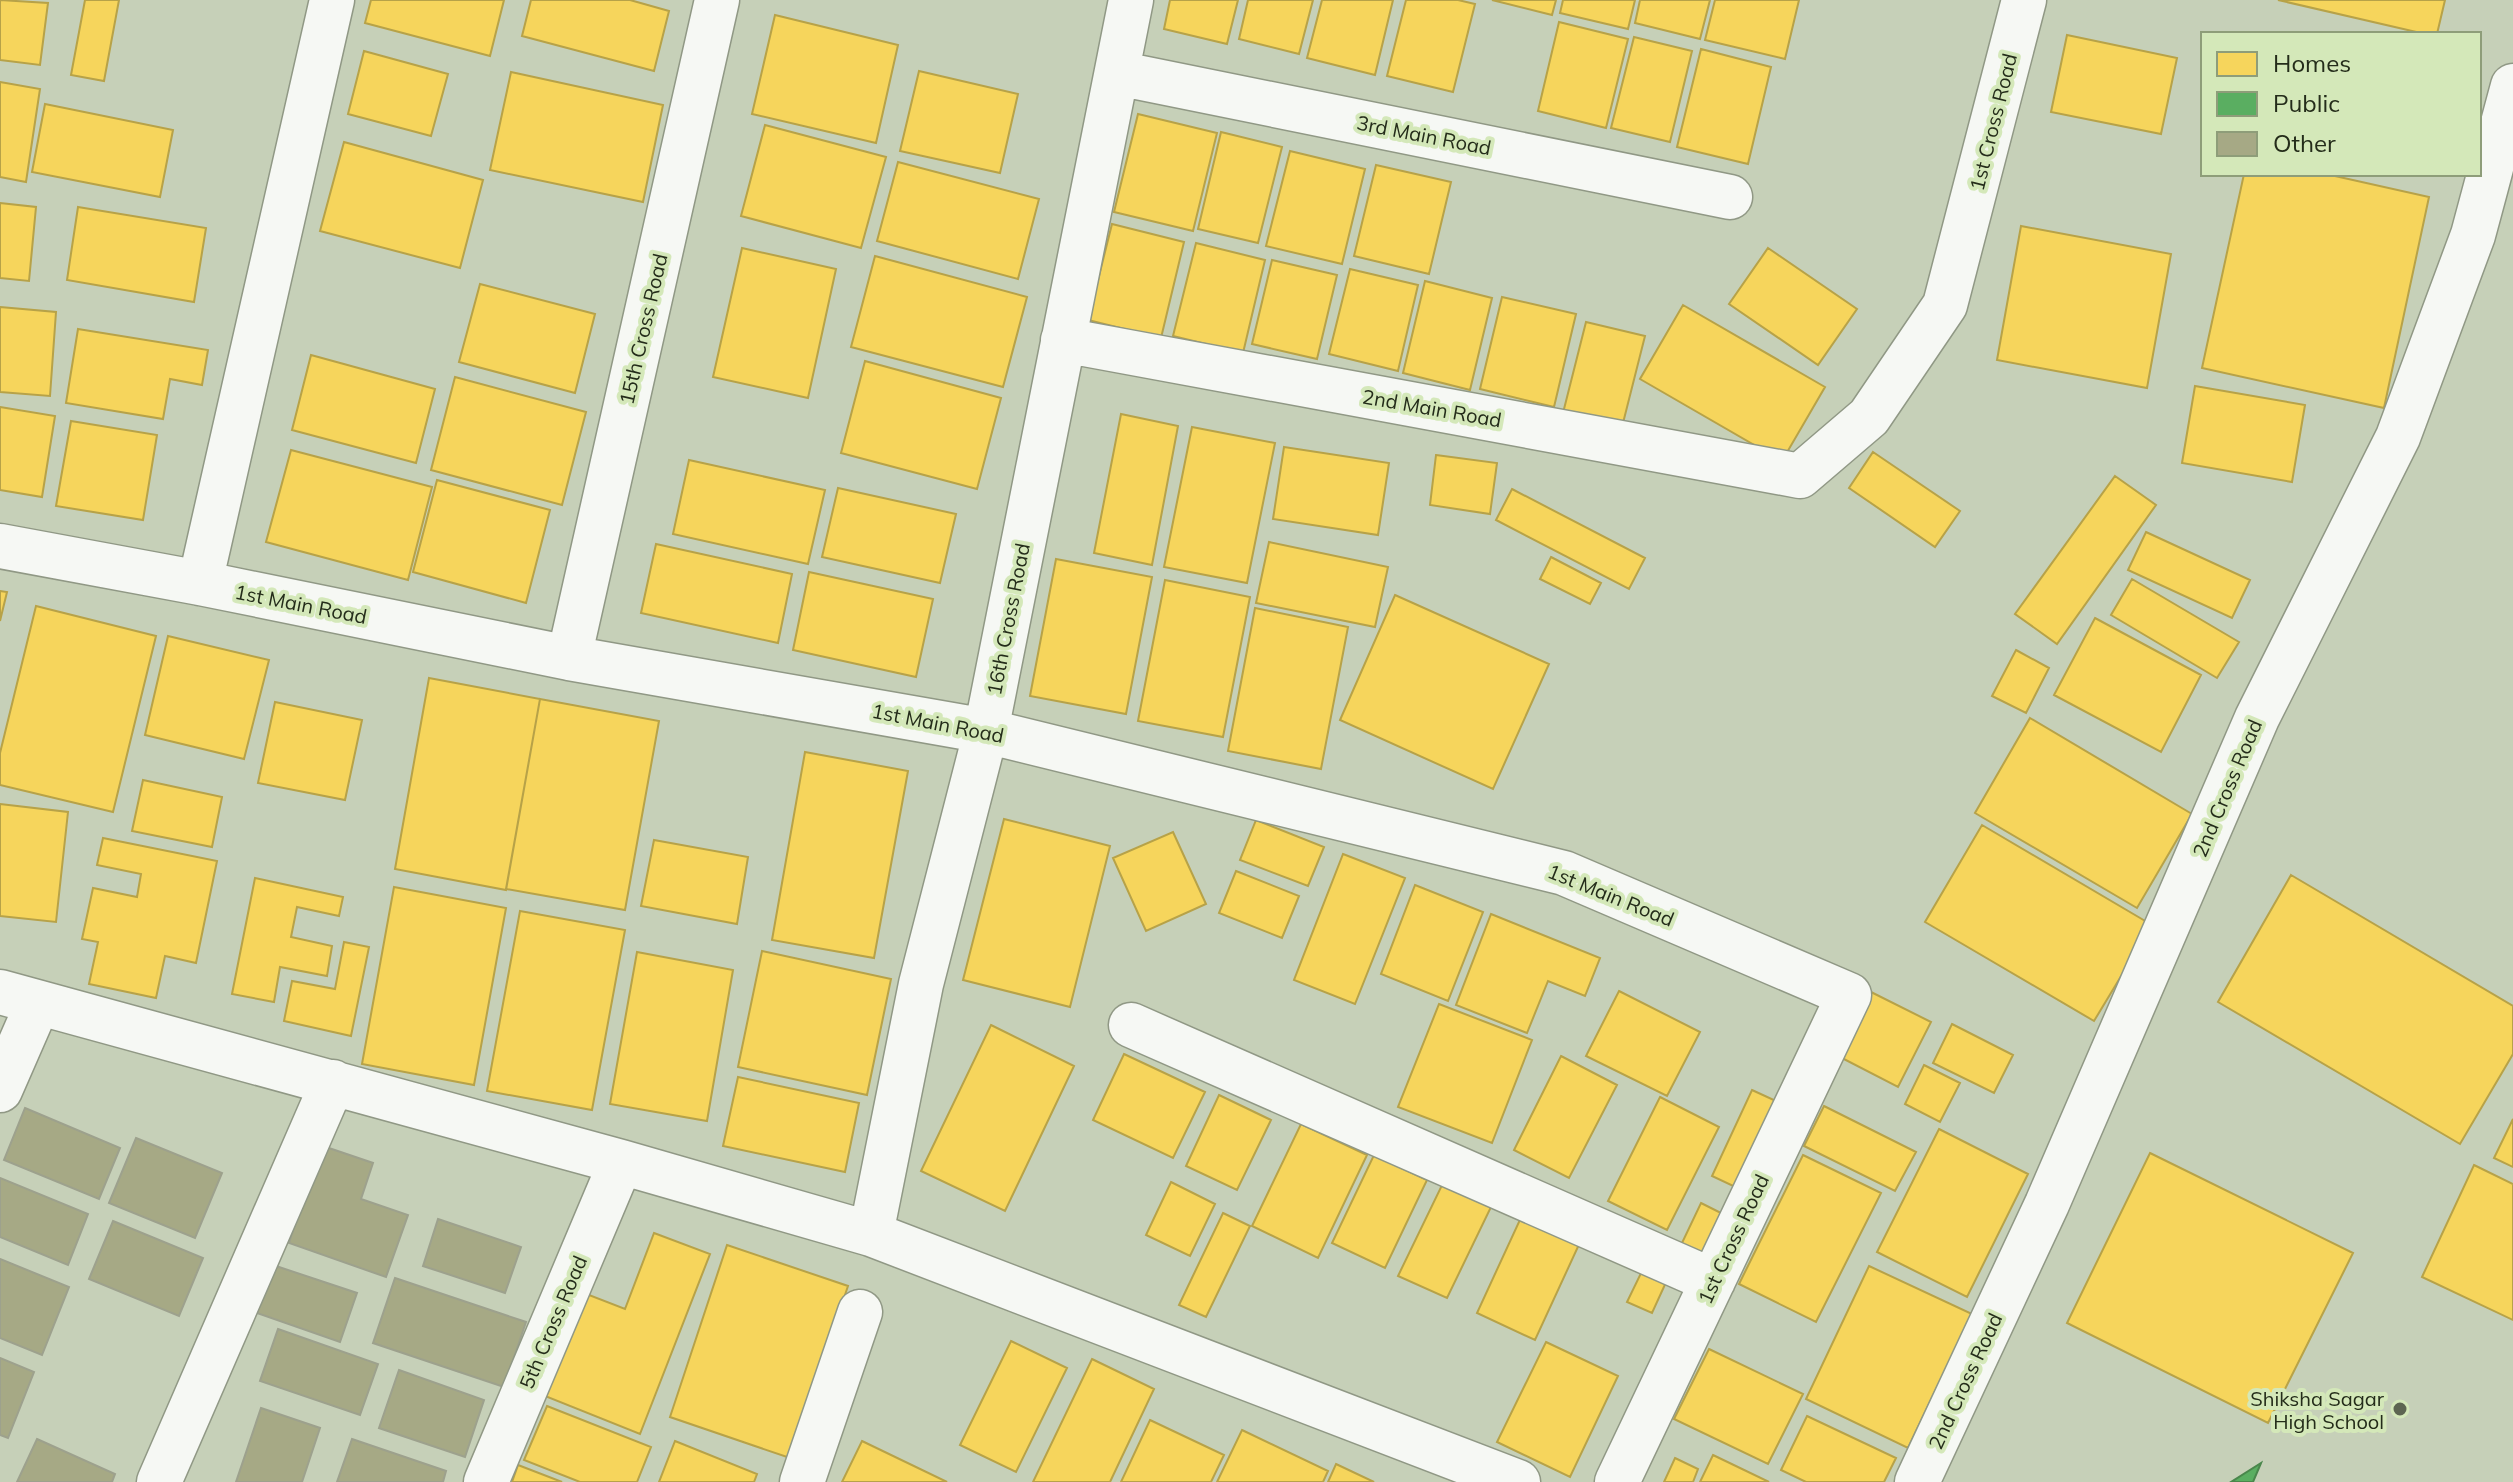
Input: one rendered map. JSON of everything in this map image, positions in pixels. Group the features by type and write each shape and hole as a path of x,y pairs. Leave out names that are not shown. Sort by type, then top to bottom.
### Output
{"street":[{"path":"200,583 332,0"},
{"name":"15th Cross Road","path":"569,658 717,0"},
{"name":"16th Cross Road","path":"871,1234 921,984 986,731 1131,0"},
{"name":"1st Cross Road","path":"1800,476 1869,417 1945,305 2024,0"},
{"name":"3rd Main Road","path":"1117,73 1730,197"},
{"name":"2nd Cross Road","path":"1917,1482 2047,1204 2257,718 2398,437 2473,235 2513,86"},
{"name":"2nd Main Road","path":"1063,340 1800,476"},
{"name":"1st Main Road","path":"0,546 569,658 986,731 1564,873 1849,995"},
{"name":"1st Cross Road","path":"1617,1482 1849,995"},
{"path":"0,1090 19,997 871,1234 1518,1482"},
{"path":"1131,1025 1713,1281"},
{"path":"159,1482 333,1082"},
{"name":"5th Cross Road","path":"486,1482 621,1162"},
{"path":"802,1482 860,1312"}],"building: Homes":[{"path":"0,0 48,3 40,65 0,60"},
{"path":"85,0 119,0 104,81 71,75"},
{"path":"371,0 504,0 490,56 365,23"},
{"path":"531,0 630,0 669,11 654,71 522,36"},
{"path":"1170,0 1238,0 1227,44 1164,29"},
{"path":"1248,0 1313,0 1299,54 1239,39"},
{"path":"1322,0 1393,0 1375,75 1307,58"},
{"path":"1406,0 1458,0 1475,4 1453,92 1387,76"},
{"path":"1492,0 1556,0 1552,15"},
{"path":"1563,0 1635,0 1628,29 1560,13"},
{"path":"1640,0 1710,0 1700,39 1635,23"},
{"path":"1715,0 1799,0 1785,59 1705,40"},
{"path":"2278,0 2445,0 2437,32 2416,32"},
{"path":"775,15 898,45 876,143 752,114"},
{"path":"1559,22 1628,39 1606,128 1538,111"},
{"path":"2067,35 2177,58 2161,134 2051,112"},
{"path":"1634,37 1692,51 1670,142 1611,128"},
{"path":"1701,49 1771,67 1748,164 1677,147"},
{"path":"364,51 448,74 431,136 348,114"},
{"path":"919,71 1018,94 1000,173 900,151"},
{"path":"511,72 663,105 643,202 490,170"},
{"path":"0,82 40,89 26,182 0,177"},
{"path":"45,104 173,130 160,197 32,172"},
{"path":"1138,114 1217,133 1193,231 1114,212"},
{"path":"765,125 886,157 861,248 741,216"},
{"path":"1221,132 1282,147 1258,243 1198,229"},
{"path":"344,142 483,180 460,268 320,231"},
{"path":"1290,151 1365,169 1342,264 1266,246"},
{"path":"898,162 1039,199 1018,279 877,241"},
{"path":"1376,165 1451,182 1429,274 1354,256"},
{"path":"2244,176 2335,176 2429,197 2384,408 2202,368"},
{"path":"0,203 36,207 29,281 0,278"},
{"path":"78,207 206,228 194,302 67,280"},
{"path":"1112,224 1184,242 1161,338 1088,320"},
{"path":"2021,226 2171,254 2147,388 1997,360"},
{"path":"1196,243 1265,260 1243,353 1173,336"},
{"path":"742,248 836,269 808,398 713,377"},
{"path":"1768,248 1857,309 1818,365 1729,304"},
{"path":"875,256 1027,297 1003,387 851,347"},
{"path":"1272,260 1337,275 1317,359 1252,344"},
{"path":"1350,269 1418,285 1398,371 1329,354"},
{"path":"1425,281 1492,298 1470,390 1403,373"},
{"path":"480,284 595,314 575,393 459,362"},
{"path":"1502,297 1576,314 1554,407 1480,389"},
{"path":"1683,305 1825,387 1782,461 1640,379"},
{"path":"0,307 56,312 50,396 0,392"},
{"path":"1586,322 1645,336 1622,427 1563,413"},
{"path":"78,329 208,350 202,385 170,379 163,419 66,403"},
{"path":"311,355 435,389 416,463 292,430"},
{"path":"865,361 1001,398 977,489 841,453"},
{"path":"455,377 586,412 562,505 431,470"},
{"path":"2195,386 2305,405 2292,482 2182,463"},
{"path":"0,407 55,416 42,497 0,490"},
{"path":"1121,414 1178,426 1152,565 1094,553"},
{"path":"71,421 157,435 143,520 56,506"},
{"path":"1192,427 1275,443 1247,583 1164,567"},
{"path":"1284,447 1389,463 1378,535 1273,519"},
{"path":"291,450 432,487 408,580 266,542"},
{"path":"1873,452 1960,511 1935,547 1849,488"},
{"path":"1436,455 1497,463 1490,514 1430,505"},
{"path":"689,460 825,490 808,564 673,534"},
{"path":"2115,476 2156,505 2057,644 2015,614"},
{"path":"437,480 550,510 526,603 413,572"},
{"path":"838,488 956,514 940,583 822,557"},
{"path":"1512,489 1645,558 1629,589 1496,520"},
{"path":"2146,532 2250,580 2232,618 2128,570"},
{"path":"1269,542 1388,567 1375,627 1256,603"},
{"path":"656,544 792,574 778,643 641,613"},
{"path":"1551,557 1601,583 1590,604 1540,579"},
{"path":"1056,559 1152,577 1126,714 1030,696"},
{"path":"809,572 933,599 916,677 793,650"},
{"path":"2132,579 2239,642 2217,678 2111,615"},
{"path":"1165,580 1250,597 1223,737 1138,721"},
{"path":"0,591 7,592 0,621"},
{"path":"1395,595 1549,664 1493,789 1340,720"},
{"path":"36,606 156,636 113,812 0,785 0,753"},
{"path":"1255,608 1348,627 1321,769 1228,751"},
{"path":"2095,618 2201,675 2161,752 2054,695"},
{"path":"168,636 269,660 244,759 145,735"},
{"path":"2016,650 2049,668 2026,713 1992,696"},
{"path":"429,678 540,699 506,890 395,869"},
{"path":"540,699 659,721 625,910 506,889"},
{"path":"275,702 362,720 345,800 258,783"},
{"path":"2030,718 2192,814 2137,908 1975,813"},
{"path":"805,752 908,771 874,958 772,940"},
{"path":"143,780 222,797 212,847 132,831"},
{"path":"0,804 68,812 56,922 0,916"},
{"path":"1004,819 1110,846 1070,1007 963,980"},
{"path":"1256,820 1324,847 1308,886 1240,860"},
{"path":"1982,825 2152,925 2094,1021 1925,922"},
{"path":"1173,832 1206,904 1146,931 1113,858"},
{"path":"103,838 217,861 196,963 165,956 156,998 89,984 98,942 82,939 93,888 137,897 141,874 97,865"},
{"path":"654,840 748,857 737,924 641,906"},
{"path":"1343,854 1405,878 1355,1004 1294,980"},
{"path":"1236,871 1299,896 1282,938 1219,913"},
{"path":"2291,875 2513,1006 2513,1054 2460,1144 2218,1002"},
{"path":"255,878 343,897 339,916 297,907 291,937 332,946 327,976 280,967 274,1002 232,994"},
{"path":"1415,885 1483,912 1448,1001 1381,974"},
{"path":"394,887 506,908 474,1085 362,1064"},
{"path":"520,911 625,930 592,1110 487,1091"},
{"path":"1491,914 1600,958 1585,996 1548,981 1527,1033 1456,1005"},
{"path":"344,942 369,947 351,1036 284,1021 292,981 335,989"},
{"path":"762,951 891,979 867,1095 738,1067"},
{"path":"637,952 733,970 707,1121 610,1104"},
{"path":"1619,991 1700,1032 1667,1096 1586,1056"},
{"path":"1871,992 1931,1022 1898,1087 1838,1056"},
{"path":"1439,1004 1532,1040 1492,1143 1398,1107"},
{"path":"1952,1024 2013,1055 1994,1093 1933,1063"},
{"path":"991,1025 1074,1066 1005,1211 921,1171"},
{"path":"1124,1054 1205,1092 1173,1158 1093,1120"},
{"path":"1561,1056 1617,1085 1569,1178 1514,1150"},
{"path":"1924,1065 1960,1083 1940,1122 1905,1104"},
{"path":"738,1077 859,1103 845,1172 723,1146"},
{"path":"1752,1090 1789,1107 1748,1193 1712,1176"},
{"path":"1219,1095 1271,1120 1237,1190 1186,1166"},
{"path":"1660,1097 1719,1127 1667,1230 1608,1201"},
{"path":"1824,1106 1916,1152 1895,1191 1804,1146"},
{"path":"2513,1119 2513,1167 2494,1158"},
{"path":"1301,1124 1367,1155 1318,1258 1252,1226"},
{"path":"1939,1129 2028,1174 1967,1297 1877,1252"},
{"path":"2150,1153 2353,1253 2268,1423 2067,1323"},
{"path":"1374,1155 1427,1180 1385,1268 1332,1243"},
{"path":"1803,1155 1881,1193 1816,1322 1739,1284"},
{"path":"2474,1165 2513,1184 2513,1320 2422,1277"},
{"path":"1171,1182 1215,1204 1190,1256 1146,1235"},
{"path":"1443,1183 1491,1207 1447,1298 1398,1276"},
{"path":"1701,1203 1721,1213 1702,1255 1681,1245"},
{"path":"1524,1211 1582,1238 1535,1340 1477,1313"},
{"path":"1223,1213 1250,1226 1206,1317 1179,1305"},
{"path":"654,1233 710,1254 640,1434 545,1396 584,1293 625,1309"},
{"path":"727,1245 848,1286 790,1458 670,1417"},
{"path":"1869,1266 1972,1314 1908,1448 1806,1399"},
{"path":"1644,1267 1668,1278 1652,1313 1627,1302"},
{"path":"1011,1341 1067,1368 1016,1472 960,1445"},
{"path":"1546,1342 1618,1376 1570,1477 1497,1442"},
{"path":"1709,1349 1803,1394 1768,1464 1674,1419"},
{"path":"1092,1359 1154,1389 1110,1482 1033,1482"},
{"path":"547,1406 651,1447 637,1482 580,1482 524,1460"},
{"path":"1807,1416 1896,1458 1884,1482 1806,1482 1781,1470"},
{"path":"1150,1420 1224,1455 1211,1482 1121,1482"},
{"path":"1242,1430 1328,1471 1323,1482 1217,1482"},
{"path":"675,1441 757,1474 754,1482 659,1482"},
{"path":"862,1441 947,1482 842,1482"},
{"path":"1713,1455 1769,1482 1700,1482"},
{"path":"1675,1458 1698,1469 1693,1482 1664,1482"},
{"path":"1336,1464 1374,1482 1328,1482"},
{"path":"518,1465 562,1482 512,1482"}],"building: Public":[{"path":"2261,1463 2253,1482 2231,1482"}],"building: Other":[{"path":"25,1108 120,1148 99,1199 4,1160"},
{"path":"136,1138 222,1173 195,1238 109,1203"},
{"path":"320,1145 373,1163 361,1199 408,1215 386,1277 289,1243"},
{"path":"0,1178 88,1214 68,1265 0,1237"},
{"path":"438,1219 521,1247 505,1293 423,1266"},
{"path":"113,1221 203,1258 179,1316 89,1279"},
{"path":"0,1259 69,1287 42,1355 0,1338"},
{"path":"270,1264 357,1293 340,1342 254,1312"},
{"path":"395,1278 526,1322 504,1387 373,1343"},
{"path":"278,1329 378,1364 360,1415 260,1381"},
{"path":"0,1358 34,1372 8,1438 0,1435"},
{"path":"399,1370 484,1400 465,1457 379,1428"},
{"path":"261,1408 320,1428 302,1482 236,1482"},
{"path":"37,1439 115,1474 112,1482 17,1482"},
{"path":"352,1439 446,1471 443,1482 337,1482"}],"place":[{"name":"Shiksha Sagar High School","path":"2400,1409"}]}
